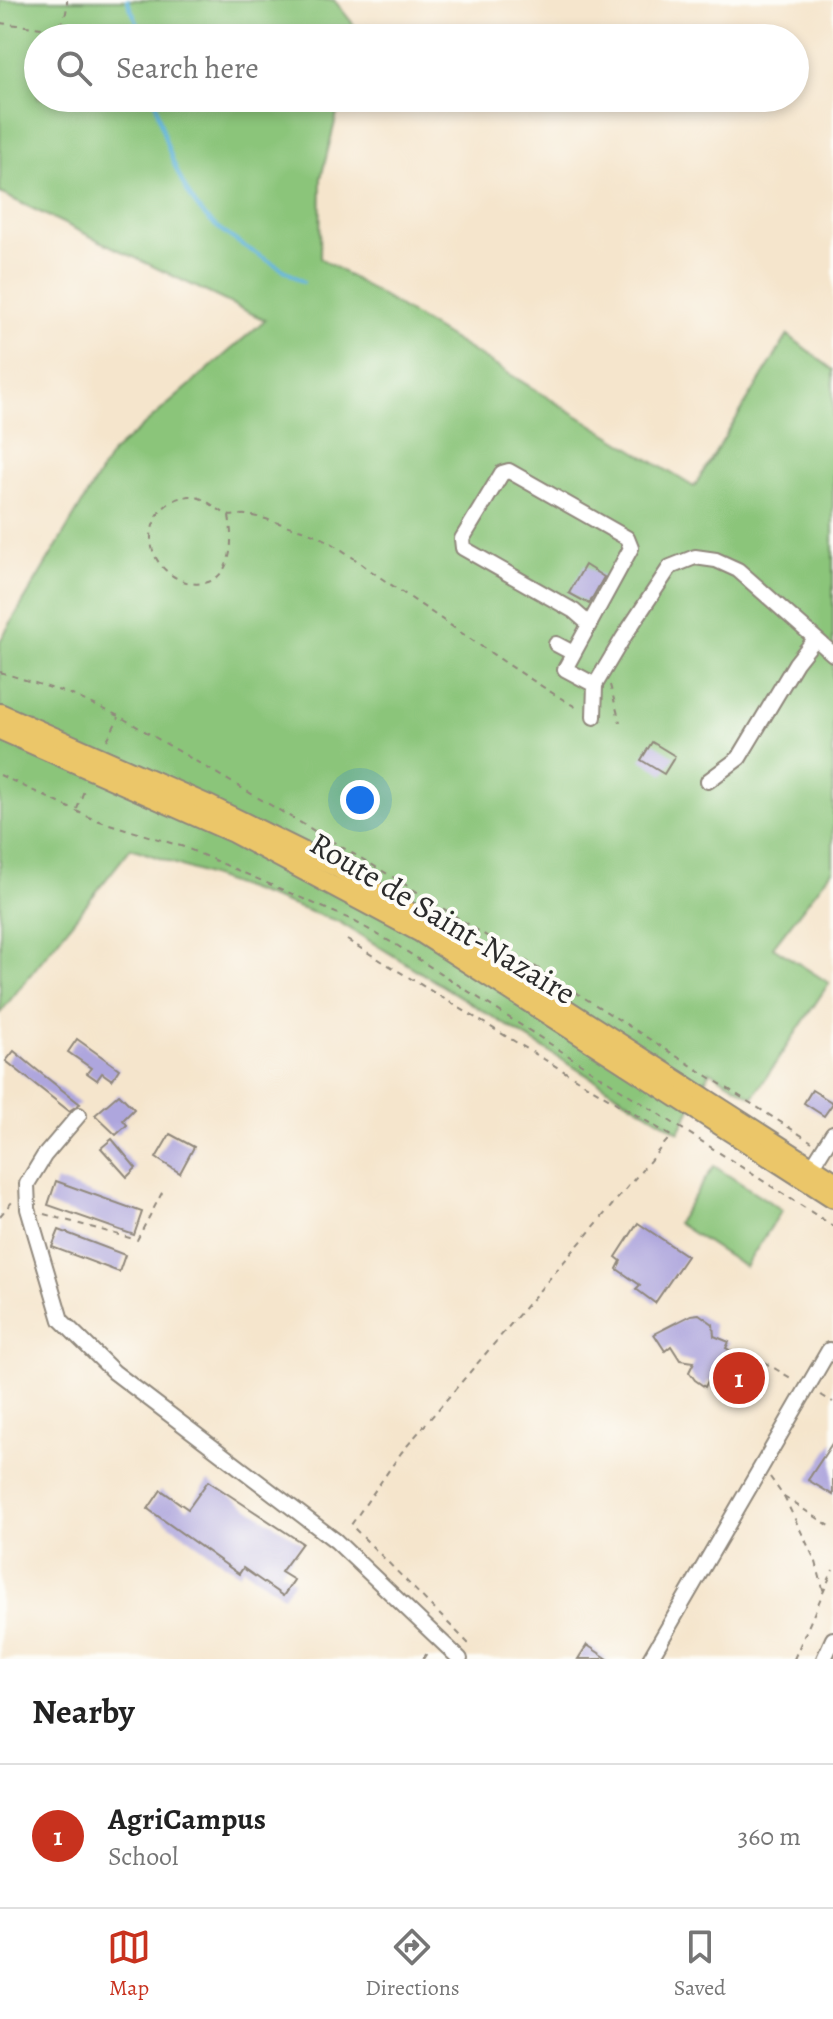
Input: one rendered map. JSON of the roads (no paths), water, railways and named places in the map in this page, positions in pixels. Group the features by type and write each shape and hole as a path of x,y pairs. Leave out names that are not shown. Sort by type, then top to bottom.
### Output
{"main road":[{"name":"Route de Saint-Nazaire","path":"0,713 211,806 339,869 531,986 833,1180"},
{"name":"Route de Saint-Nazaire","path":"0,730 233,833 419,932 833,1198"}],"street":[{"path":"589,624 574,611 463,548 462,539 502,473 509,471 627,538 631,548 565,669 602,684"},
{"path":"594,717 602,684 662,576 670,567 695,557 716,560 738,570 833,654"},
{"path":"708,781 739,758 796,663 815,639"},
{"path":"556,644 573,653"},
{"path":"79,1115 44,1156 27,1184 28,1209 61,1320 114,1372 336,1541 463,1656"},
{"path":"812,1167 833,1133"},
{"path":"650,1659 829,1350"},
{"path":"824,1659 833,1639"}],"waterway":[{"path":"127,0 138,24"},
{"path":"158,112 174,164 199,210 232,238 303,282"}],"place":[{"name":"AgriCampus","path":"739,1378"}]}
